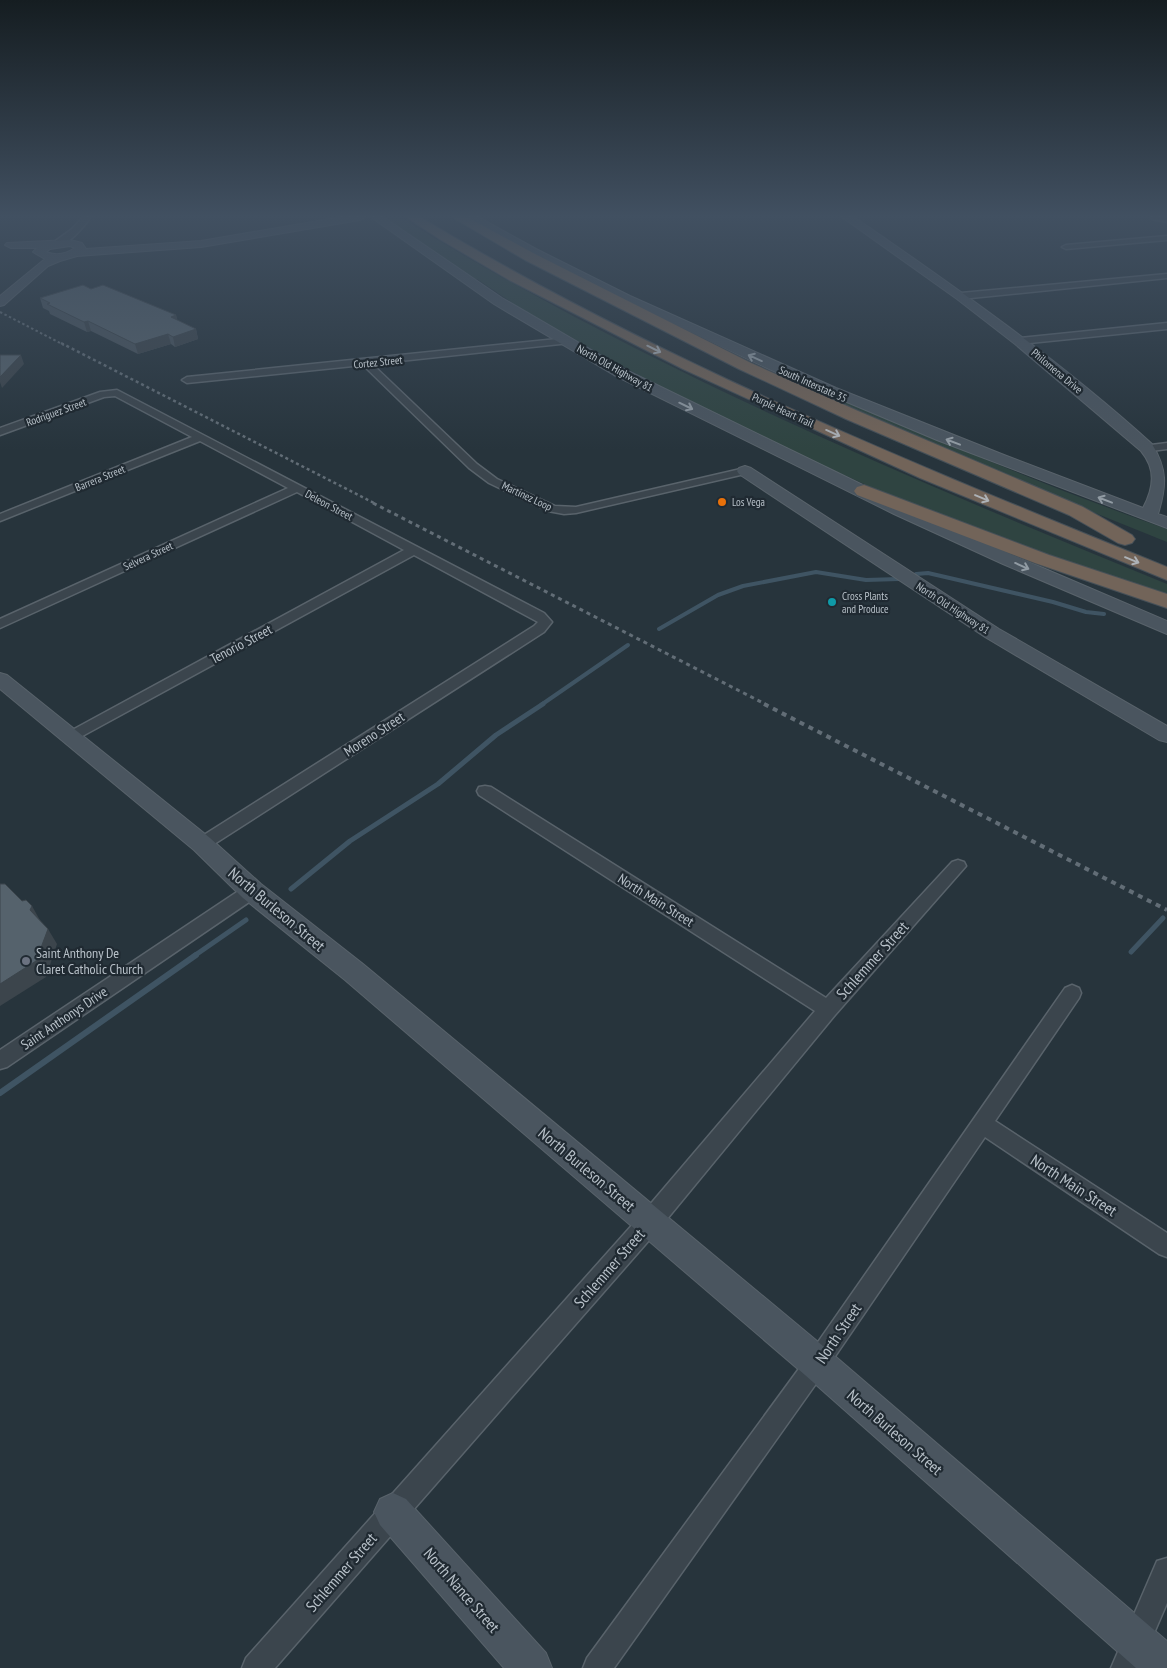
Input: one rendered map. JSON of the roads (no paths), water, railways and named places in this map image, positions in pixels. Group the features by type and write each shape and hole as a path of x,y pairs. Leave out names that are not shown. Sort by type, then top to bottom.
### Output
{"highway":[{"name":"Purple Heart Trail","path":"549,295 730,385 952,485 1167,574"},
{"name":"Purple Heart Trail","path":"575,295 724,368 929,459 1142,546"},
{"path":"605,295 745,366 852,415 1076,511 1125,540"},
{"path":"864,491 1042,559 1167,602"}],"street":[{"name":"North Old Highway 81","path":"489,295 619,372 788,456"},
{"name":"South Interstate 35","path":"619,295 765,362 943,438 1167,523"},
{"path":"961,296 973,295"},
{"name":"Philomena Drive","path":"961,296 1020,341 1136,438 1151,448 1162,461 1167,484 1163,496 1148,516"},
{"path":"1020,341 1167,326"},
{"name":"Cortez Street","path":"187,380 568,341"},
{"name":"Martinez Loop","path":"366,363 473,466 493,481 552,509 576,510 745,471 788,456"},
{"name":"Rodriguez Street","path":"0,432 112,393"},
{"name":"Deleon Street","path":"112,393 117,393 131,400 539,616 544,622"},
{"name":"Barrera Street","path":"0,518 200,437"},
{"path":"1151,448 1167,446"},
{"path":"788,456 1009,560 1167,628"},
{"name":"North Old Highway 81","path":"745,471 992,633 1167,735"},
{"name":"Selvera Street","path":"0,624 297,488"},
{"name":"Tenorio Street","path":"70,737 413,550"},
{"name":"Moreno Street","path":"202,844 539,629 544,622"},
{"name":"North Burleson Street","path":"0,679 202,844 252,892 354,972 817,1363 1131,1655 1167,1668"},
{"name":"North Main Street","path":"485,791 828,1009"},
{"name":"Schlemmer Street","path":"256,1668 650,1222 828,1009 958,866"},
{"name":"Saint Anthonys Drive","path":"0,1061 252,892"},
{"name":"North Street","path":"596,1668 817,1363 1072,993"},
{"name":"North Main Street","path":"981,1123 1167,1246"},
{"name":"North Nance Street","path":"393,1512 531,1668"},
{"path":"1131,1655 1167,1571"}],"waterway":[{"path":"659,629 718,595 743,586 816,572 866,580 899,579"},
{"path":"916,574 928,573 1053,602 1086,612 1104,614"},
{"path":"541,705 628,645"},
{"path":"291,889 350,841 438,784 496,735 543,704"},
{"path":"1131,952 1163,918"},
{"path":"194,956 246,920"},
{"path":"0,1093 196,955"}],"railway":[{"path":"0,312 64,345"},
{"path":"61,343 376,504"},
{"path":"373,503 767,705"},
{"path":"764,704 1167,910"}],"place":[{"name":"Los Vega","path":"722,502"},
{"name":"Cross Plants and Produce","path":"832,602"},
{"name":"Saint Anthony De Claret Catholic Church","path":"26,961"}]}
